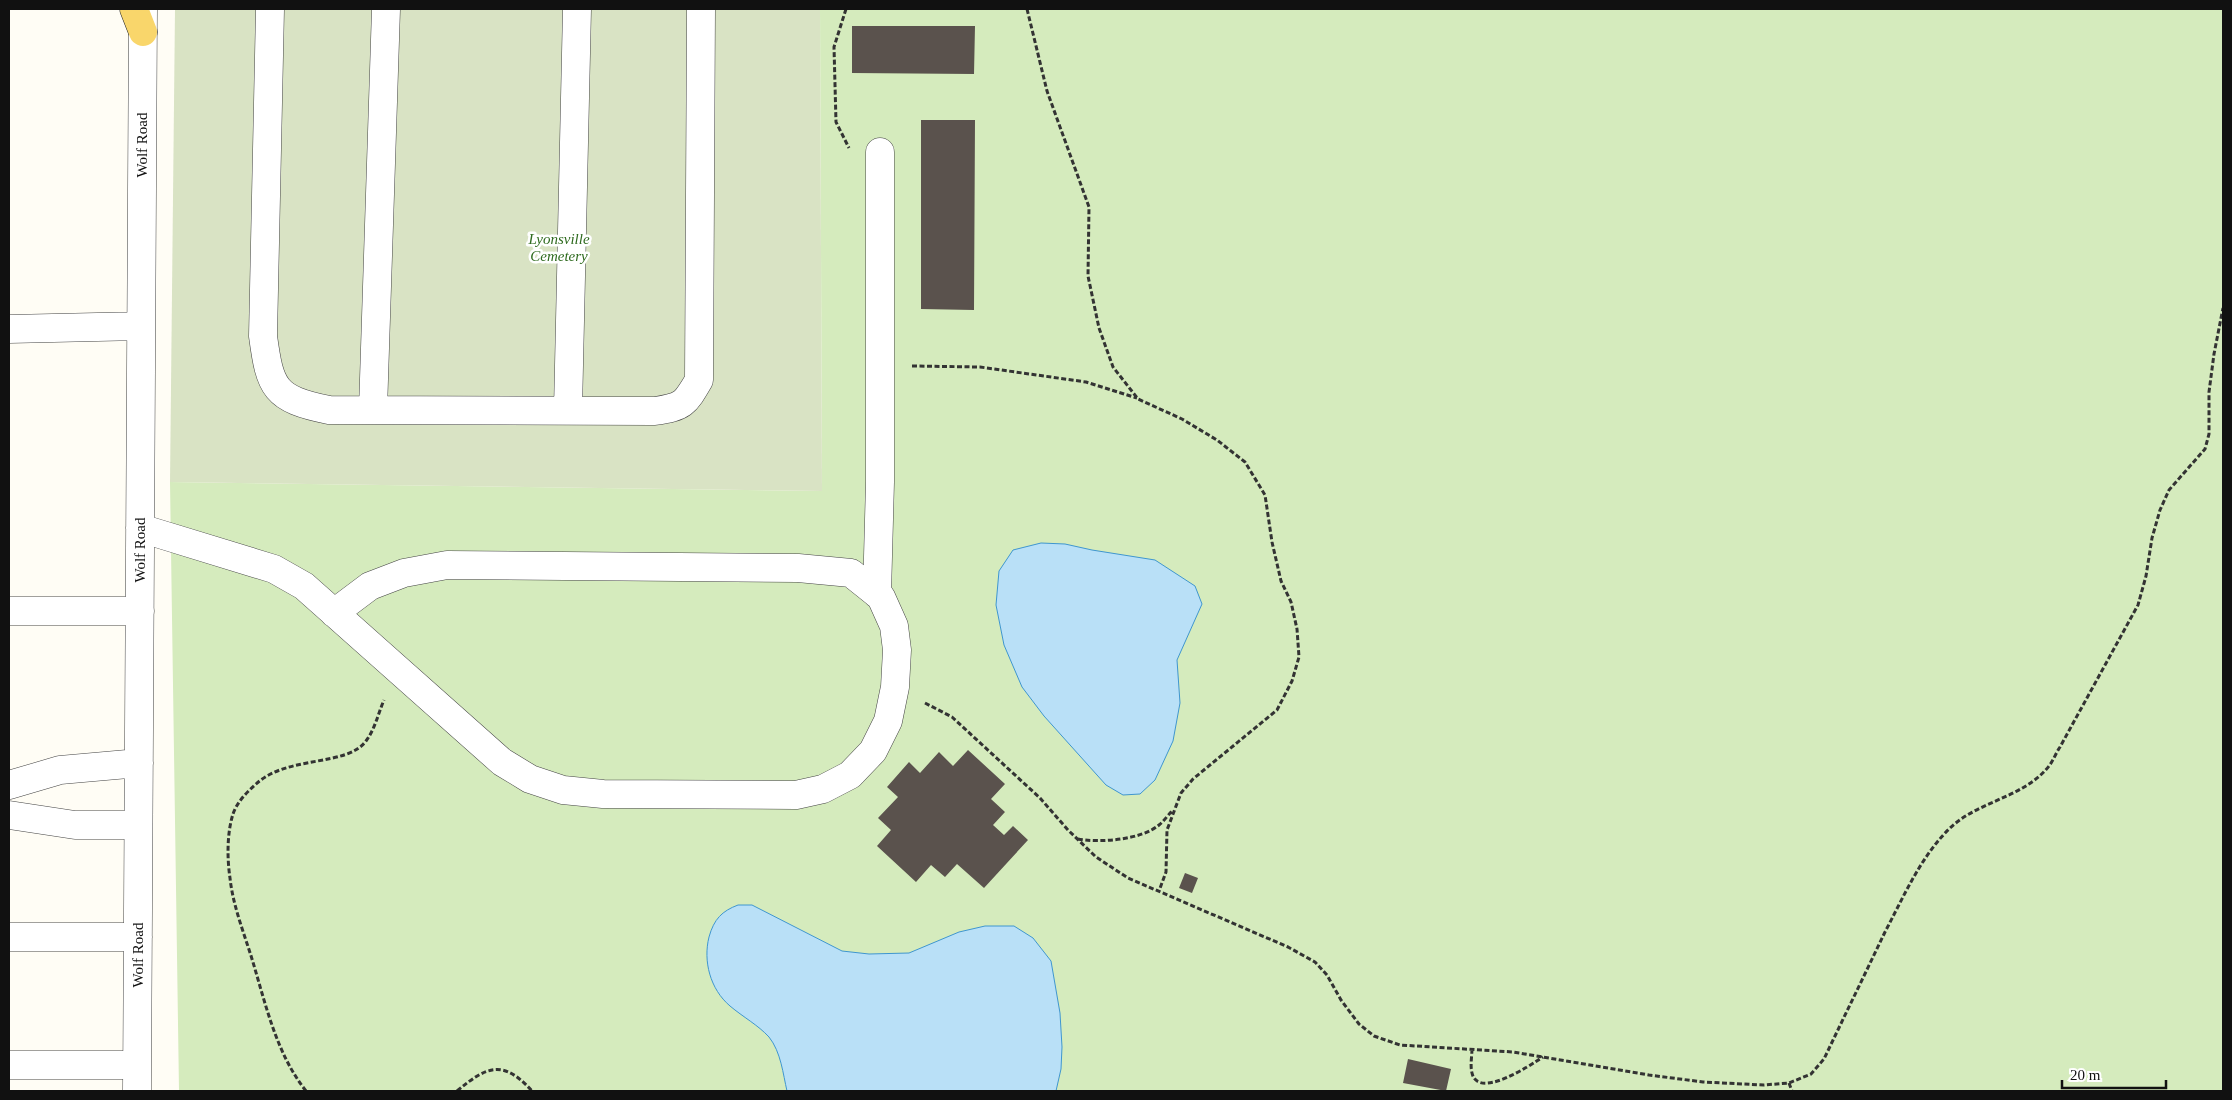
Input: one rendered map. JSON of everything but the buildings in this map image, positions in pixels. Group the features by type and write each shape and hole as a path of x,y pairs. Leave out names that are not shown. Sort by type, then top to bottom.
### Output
{"street":[{"path":"270,9 263,336 272,381 283,393 300,404 328,410 655,410 676,408 689,398 699,380 701,9"},
{"path":"372,410 386,9"},
{"path":"568,410 577,9"},
{"name":"Wolf Road","path":"137,1091 141,326 140,16"},
{"path":"877,594 880,152"},
{"path":"9,329 141,326"},
{"path":"140,528 274,569 304,586 334,613 398,670 502,762 530,779 562,790 603,794 796,795 823,789 850,775 873,751 888,721 895,687 897,650 894,626 881,597 851,573 798,568 447,565 404,573 370,586 334,613"},
{"path":"9,610 140,611"},
{"path":"9,785 60,770 139,763"},
{"path":"9,816 75,826 138,825"},
{"path":"9,936 138,937"},
{"path":"9,1065 137,1064"}],"path":[{"path":"846,9 834,47 836,122 848,148 880,152"},
{"path":"1027,9 1047,91 1089,207 1088,276 1099,328 1113,367 1138,399"},
{"path":"895,687 952,717 1040,798 1096,856 1128,878 1288,947 1315,962 1327,975 1341,1000 1359,1024 1374,1036 1400,1045 1472,1049 1544,1057 1703,1082 1764,1085 1789,1083 1811,1074 1824,1060 1907,889 1924,858 1938,840 1951,826 1969,814 2039,776 2049,766 2060,747 2138,605 2146,576 2152,538 2160,510 2169,490 2205,449 2209,434 2209,392 2223,308"},
{"path":"880,365 980,367 1086,382 1138,399 1182,419 1217,440 1245,462 1264,495 1281,580 1292,602 1297,629 1299,657 1292,681 1277,710 1193,779 1181,793 1166,830 1166,872 1159,891"},
{"path":"306,1091 293,1075 278,1043 236,908 230,878 229,846 233,813 240,801 257,783 273,772 299,763 357,752 374,730 387,691 398,670"},
{"path":"1078,839 1096,842 1113,841 1135,835 1158,826 1174,809"},
{"path":"1472,1049 1472,1073 1476,1082 1484,1086 1494,1086 1503,1082 1544,1057"},
{"path":"457,1091 475,1076 488,1070 511,1072 520,1078 532,1091"},
{"path":"1789,1083 1792,1091"}],"green space":[{"name":"Lyonsville Cemetery","path":"175,9 820,9 822,491 170,482"},
{"path":"820,9 2223,9 2223,1091 179,1091 170,482 822,491"}],"water":[{"path":"1041,543 1065,544 1155,560 1195,586 1202,604 1177,660 1180,703 1173,741 1155,780 1140,794 1123,795 1106,785 1044,716 1022,687 1004,645 996,605 999,571 1013,550"},
{"path":"738,905 752,905 842,951 869,954 909,953 959,932 985,926 1014,926 1033,938 1051,961 1060,1013 1062,1047 1061,1069 1056,1091 787,1091 781,1063 773,1043 765,1033 723,999 717,991 710,974 707,946 711,931 719,916"}]}
